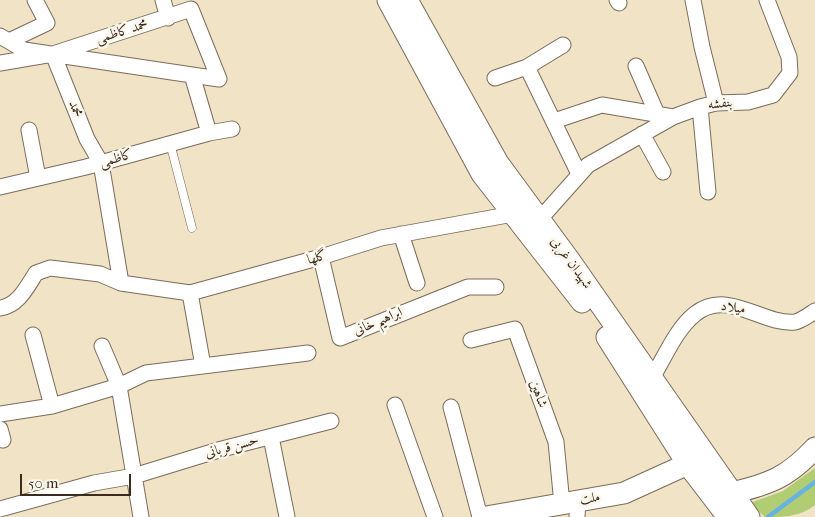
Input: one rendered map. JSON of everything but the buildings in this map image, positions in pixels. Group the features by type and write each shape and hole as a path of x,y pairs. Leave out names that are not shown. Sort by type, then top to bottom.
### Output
{"main road":[{"name":"شهیدان غربی","path":"388,0 482,174 596,320 698,460 732,492 749,517"},
{"name":"شهیدان غربی","path":"407,0 498,163 652,378 728,517"},
{"path":"732,492 773,482 800,464 815,448"},
{"name":"ملت","path":"497,516 572,508 624,493 698,460"}],"street":[{"path":"4,38 47,23 35,0"},
{"path":"164,0 168,18"},
{"path":"693,0 702,48 716,103"},
{"name":"بنفشه","path":"539,220 588,165 673,117 716,103 748,102 773,95 790,73 789,57 767,0"},
{"name":"محمد کاظمی","path":"53,54 191,9 219,79 192,75"},
{"path":"4,38 24,50 192,75 209,133"},
{"path":"495,78 527,67 563,44"},
{"path":"0,62 53,54"},
{"name":"محمد","path":"53,54 87,139 102,162"},
{"path":"636,66 657,114"},
{"path":"527,67 579,174"},
{"path":"554,121 602,105 673,117"},
{"path":"700,107 708,192"},
{"name":"کاظمی","path":"0,187 209,133 232,129"},
{"path":"29,130 38,178"},
{"path":"642,134 663,172"},
{"path":"102,162 121,282"},
{"name":"گلها","path":"0,308 9,307 25,291 36,273 50,268 100,274 121,282 190,293 321,257 381,238 513,214"},
{"path":"401,234 417,283"},
{"name":"ابراهیم خانی","path":"321,257 340,338 468,287 496,287"},
{"path":"190,293 203,366"},
{"name":"میلاد","path":"652,378 682,328 696,313 715,305 739,306 772,320 789,322 797,322 815,311"},
{"name":"شاهین","path":"471,340 515,329 556,442 572,508"},
{"path":"33,335 52,406"},
{"path":"102,346 118,386 141,517"},
{"path":"0,414 52,406 118,386 146,372 308,353"},
{"path":"395,405 435,517"},
{"path":"451,407 480,517"},
{"name":"حسن قربانی","path":"0,509 94,482 134,476 331,421"},
{"path":"272,437 287,517"}],"lane":[{"path":"170,144 192,228"}],"green space":[{"path":"815,468 815,505 804,512 792,516 765,517 750,503 783,491"}],"waterway":[{"path":"768,517 815,482"}]}
